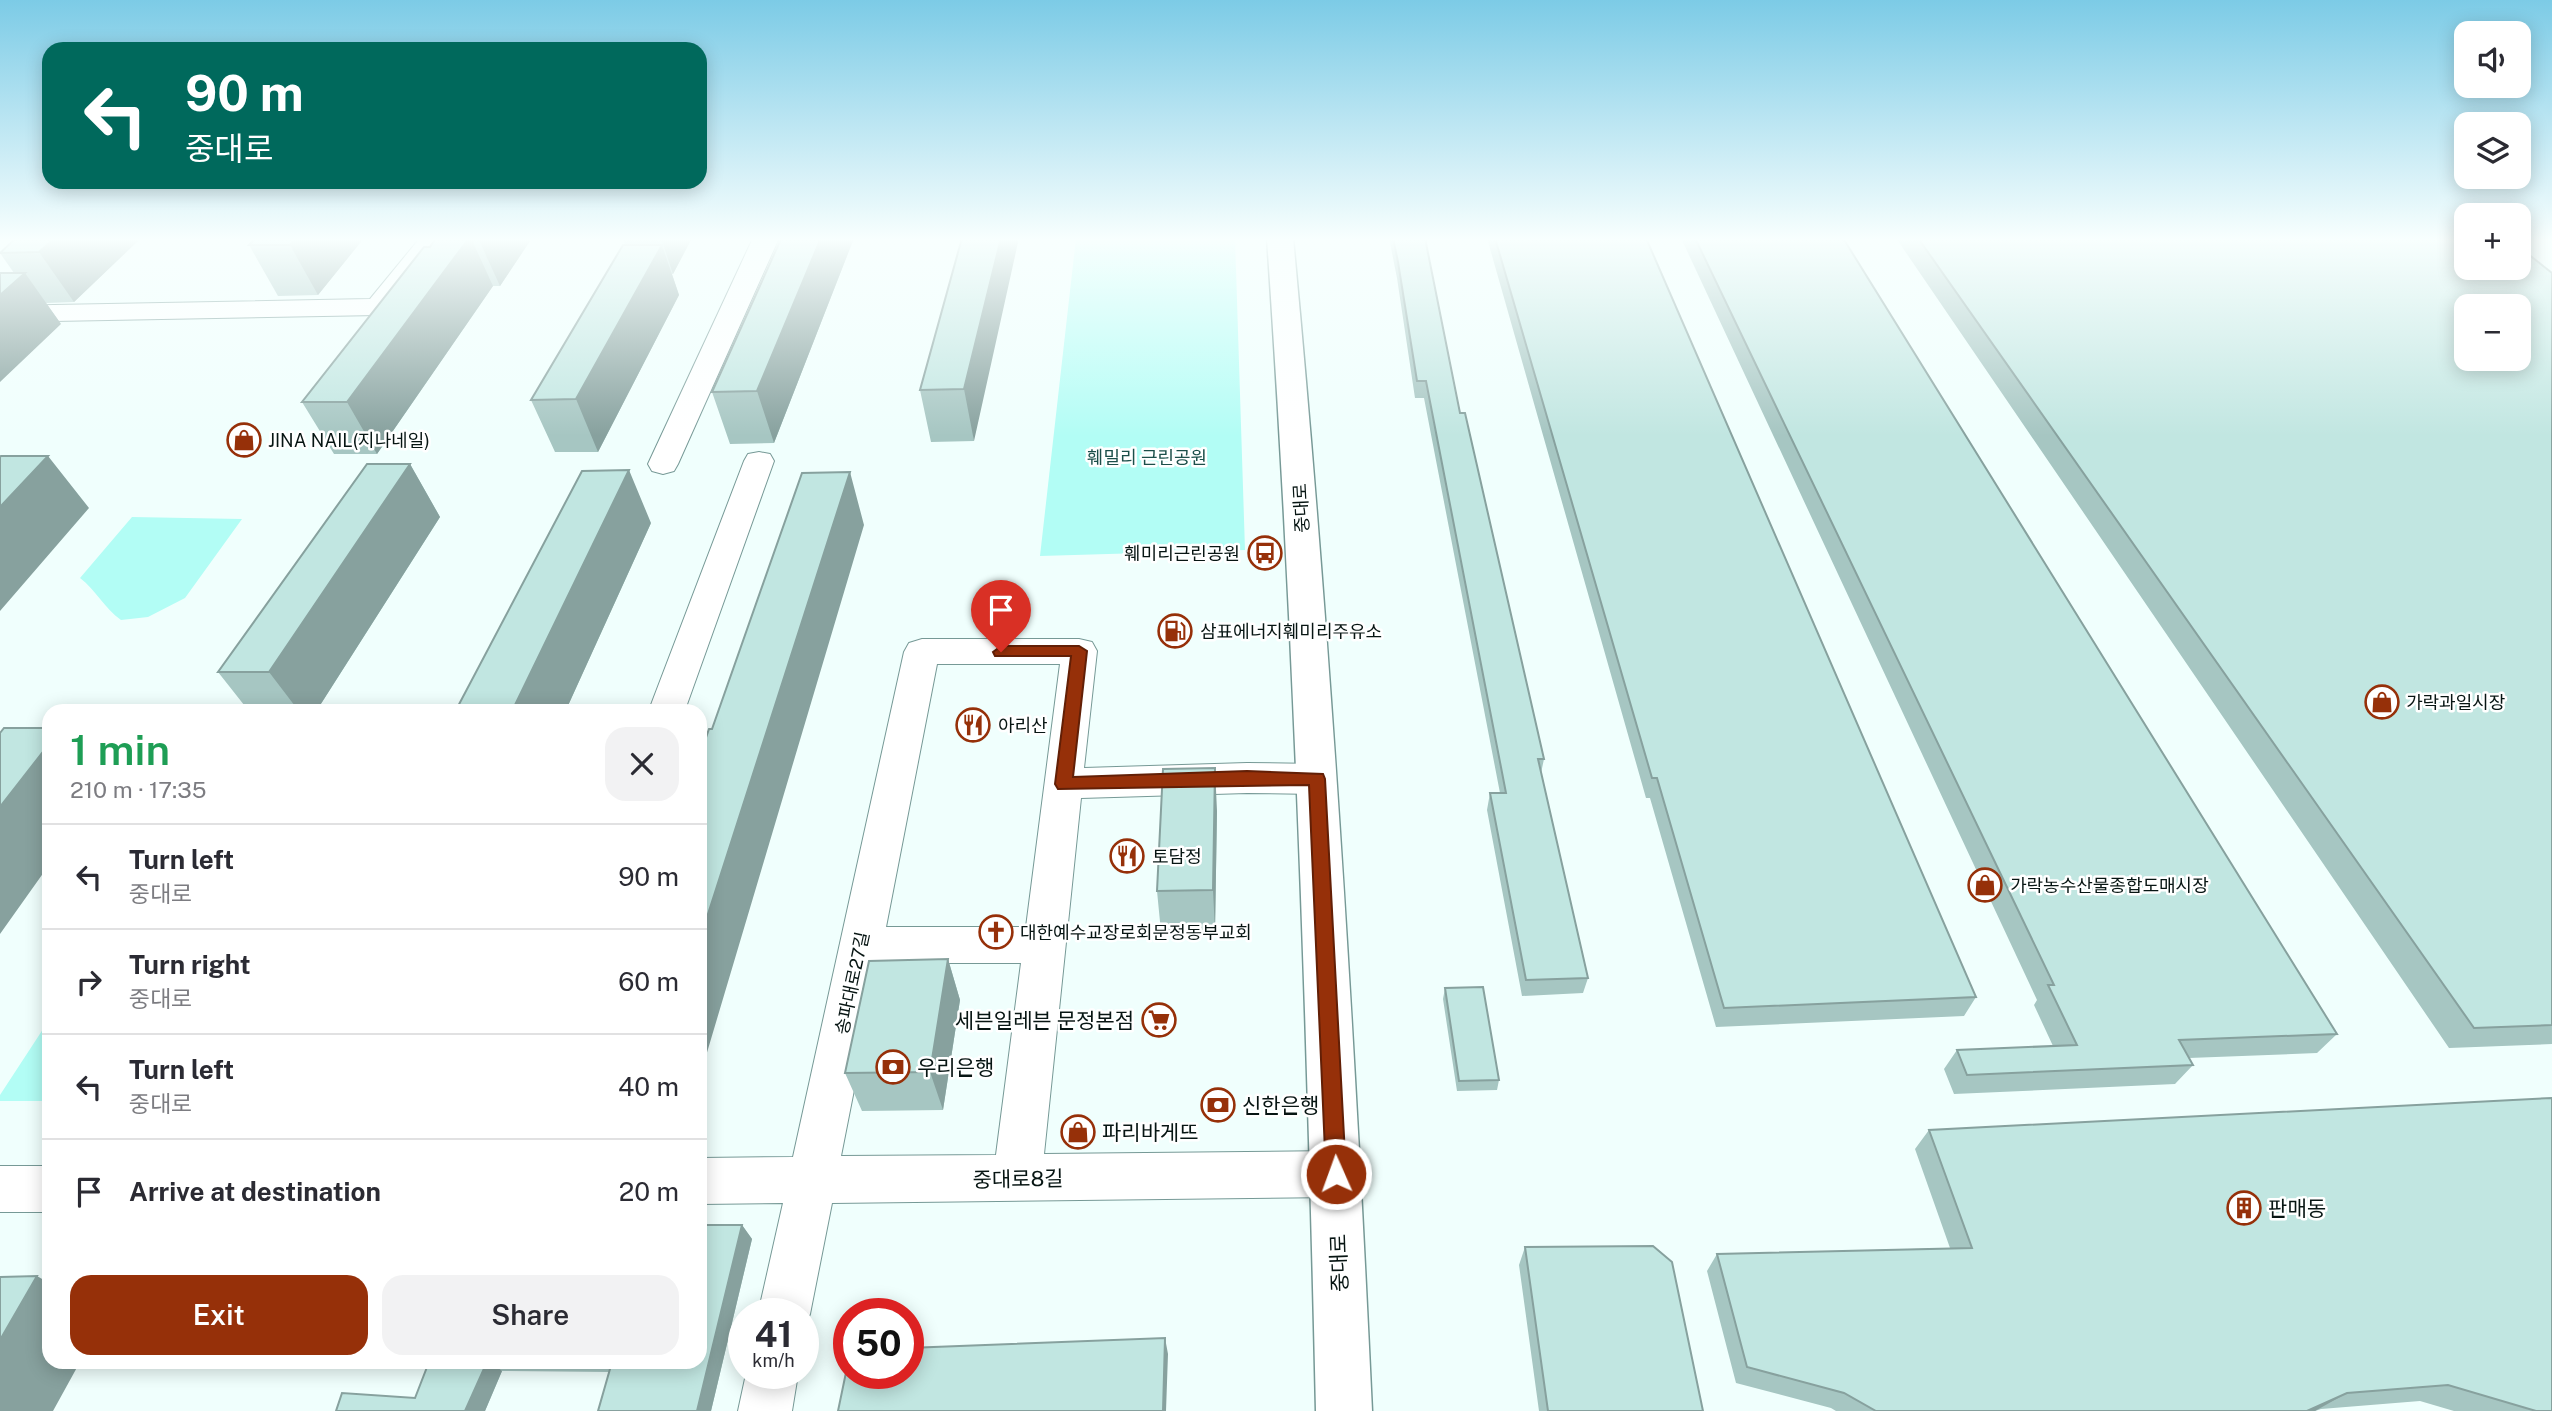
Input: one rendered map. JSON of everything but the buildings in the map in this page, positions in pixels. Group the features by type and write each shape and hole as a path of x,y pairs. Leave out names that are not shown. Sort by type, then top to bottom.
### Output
{"main road":[{"name":"중대로","path":"1286,304 1296,416 1317,779 1336,1174 1343,1411"}],"street":[{"path":"82,304 378,307 381,304"},
{"path":"663,464 736,304"},
{"path":"669,704 759,461"},
{"name":"송파대로27길","path":"787,1298 922,652 1079,651 1064,784"},
{"path":"1017,1179 1064,784 1247,778 1317,779"},
{"path":"860,945 1044,945"},
{"name":"중대로8길","path":"707,1181 1336,1174"},
{"path":"0,1189 42,1189"},
{"path":"765,1411 769,1389"}],"green space":[{"name":"훼밀리 근린공원","path":"1069,304 1237,304 1245,550 1040,556"},
{"path":"132,517 242,519 185,598 148,617 121,620 80,578"},
{"path":"42,1031 42,1101 0,1101 0,1095"}],"place":[{"name":"JINA NAIL(지나네일)","path":"244,440"},
{"name":"훼미리근린공원","path":"1265,553"},
{"name":"삼표에너지훼미리주유소","path":"1175,631"},
{"name":"가락과일시장","path":"2382,702"},
{"name":"아리산","path":"973,725"},
{"name":"토담정","path":"1127,856"},
{"name":"가락농수산물종합도매시장","path":"1985,885"},
{"name":"대한예수교장로회문정동부교회","path":"996,932"},
{"name":"세븐일레븐 문정본점","path":"1159,1020"},
{"name":"우리은행","path":"893,1067"},
{"name":"신한은행","path":"1218,1105"},
{"name":"파리바게뜨","path":"1078,1132"},
{"name":"판매동","path":"2244,1208"}],"route":[{"path":"1001,652 1079,651 1064,784 1247,778 1317,779 1336,1174"}]}
